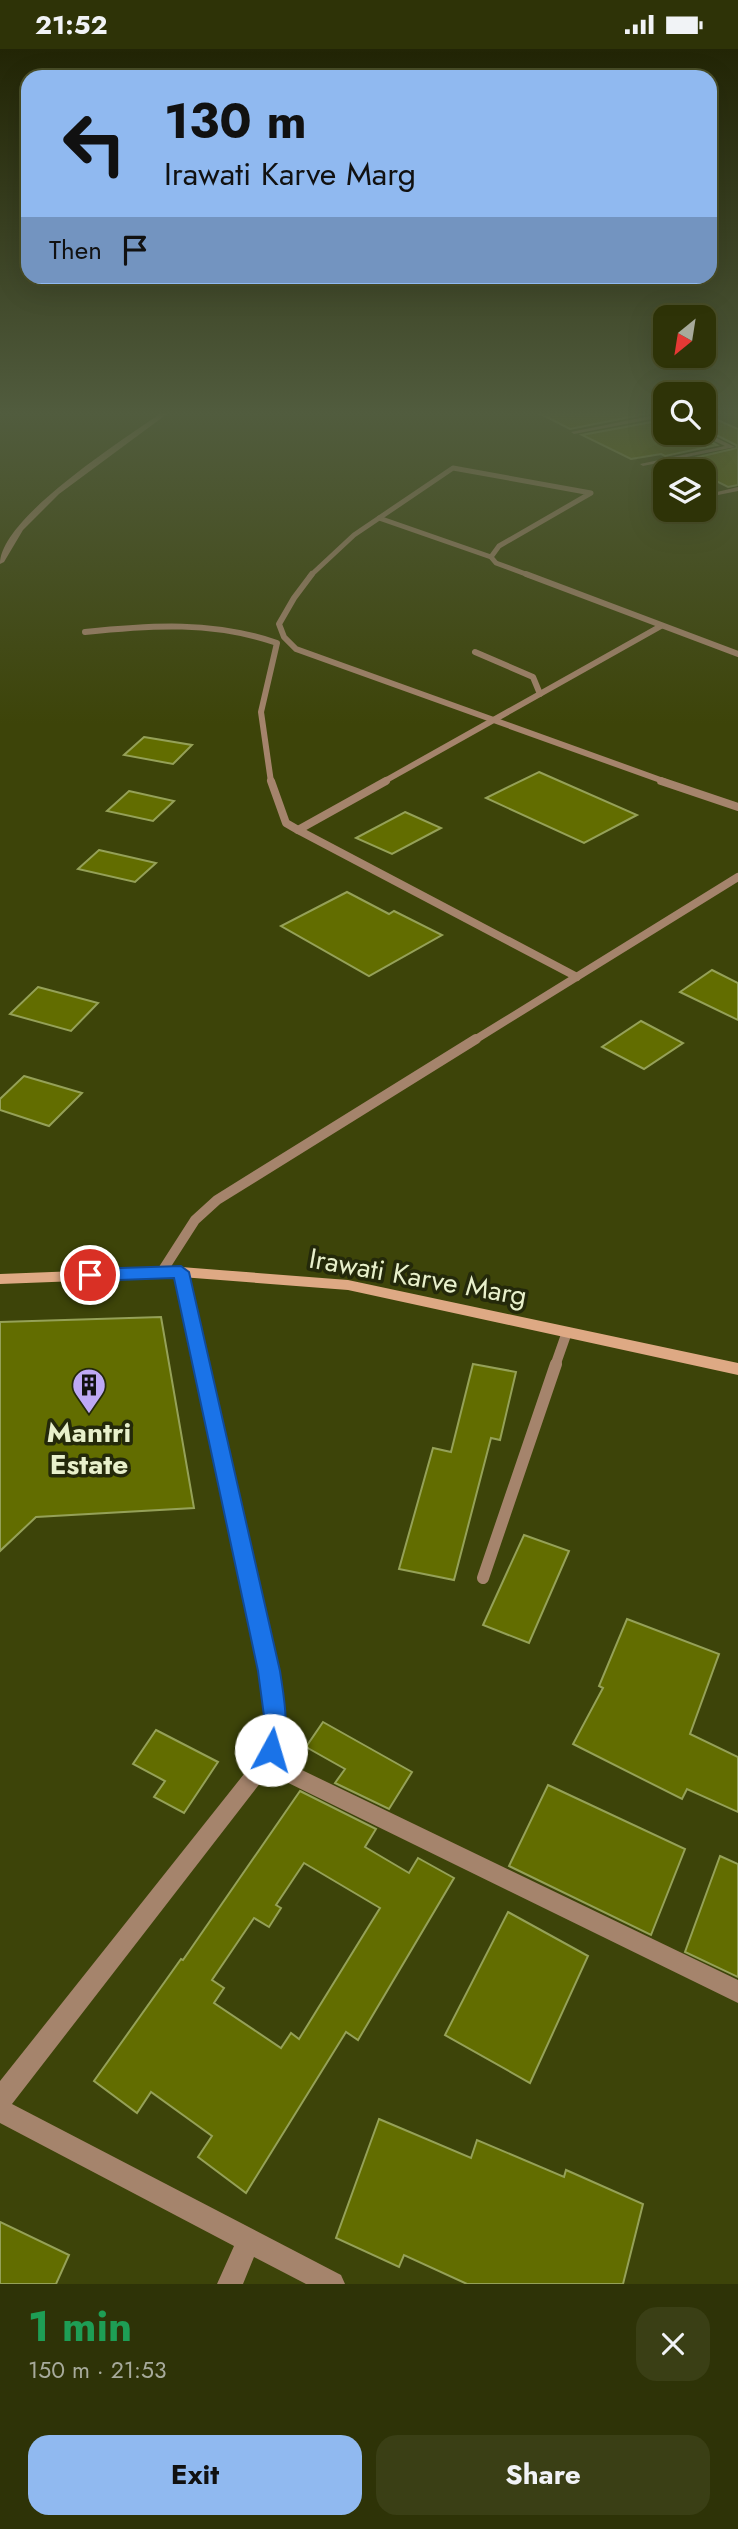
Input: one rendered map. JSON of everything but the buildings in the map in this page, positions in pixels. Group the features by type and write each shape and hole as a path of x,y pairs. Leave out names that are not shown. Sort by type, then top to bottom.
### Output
{"main road":[{"name":"Irawati Karve Marg","path":"0,1279 171,1273 348,1285 738,1369"}],"street":[{"path":"0,562 20,529 33,515"},
{"path":"0,2100 255,1776 271,1750 275,1716 269,1671 171,1273"},
{"path":"264,1762 738,1992"},
{"path":"0,2110 332,2284"},
{"path":"230,2284 248,2240"}],"lane":[{"path":"383,515 327,557 291,599 279,624 284,637 296,649 738,807"},
{"path":"491,557 499,546 553,515"},
{"path":"379,518 491,557 504,568 738,654"},
{"path":"85,632 177,623 257,635 277,643 261,712 272,788 286,823 577,977"},
{"path":"298,830 660,626"},
{"path":"475,652 533,677 540,694"},
{"path":"171,1273 195,1220 217,1200 738,877"},
{"path":"483,1578 567,1332"}],"place":[{"name":"Mantri Estate","path":"89,1415"}],"route":[{"path":"90,1275 181,1272 269,1671 275,1716 271,1750"}]}
